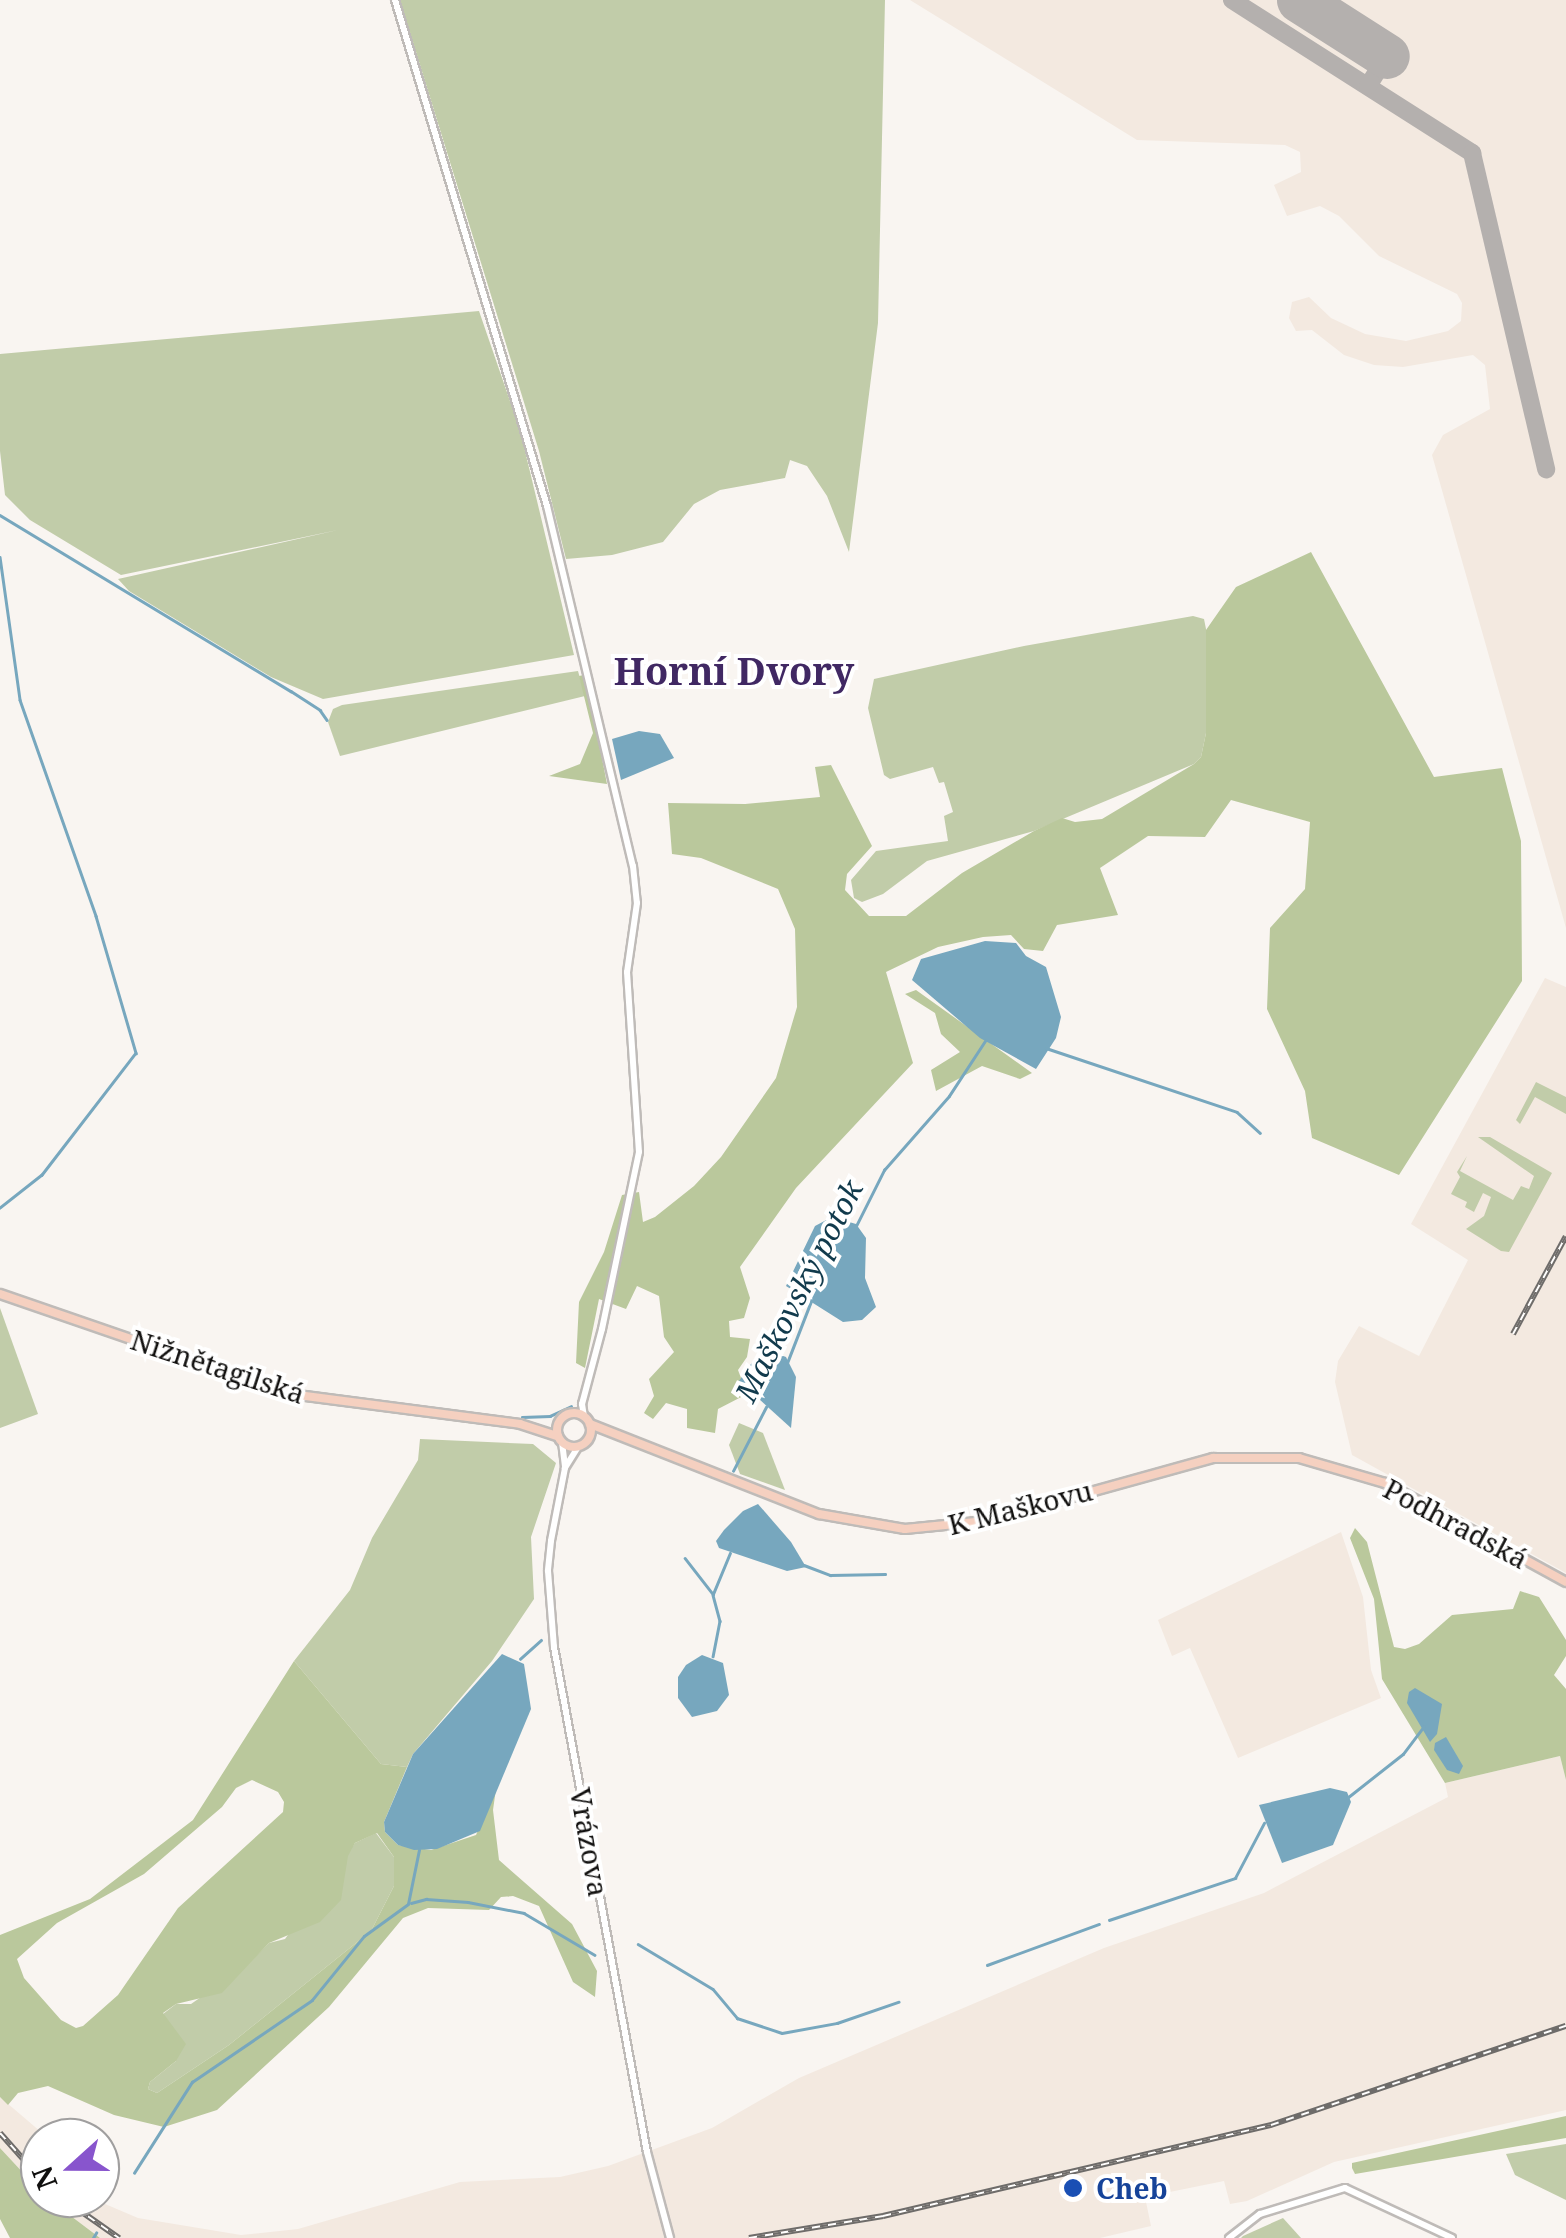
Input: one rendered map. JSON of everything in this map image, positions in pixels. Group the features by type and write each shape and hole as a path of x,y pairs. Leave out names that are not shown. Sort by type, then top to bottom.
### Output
{"main road":[{"name":"Nižnětagilská","path":"0,1294 290,1394 520,1424 560,1439"},
{"path":"520,1424 561,1419 571,1413 587,1420 588,1441"},
{"path":"561,1419 560,1439 578,1447 588,1441 624,1440"},
{"name":"K Maškovu","path":"587,1420 624,1440 820,1514 905,1528 986,1520 1213,1458 1278,1456 1343,1468"},
{"name":"Podhradská","path":"1343,1468 1403,1492 1566,1582"}],"street":[{"path":"395,0 546,506 633,866 637,903 627,972 639,1152 582,1404 587,1420"},
{"path":"571,1413 582,1404"},
{"path":"560,1439 565,1468"},
{"name":"Vrázova","path":"578,1447 565,1468 551,1541 549,1602 647,2152 670,2238"},
{"path":"1229,2238 1260,2214 1345,2188 1452,2238"}],"shaded area":[{"path":"910,0 1566,0 1566,928 1432,455 1443,435 1490,409 1485,365 1473,355 1403,367 1374,365 1344,355 1312,330 1296,331 1289,318 1292,302 1309,297 1331,318 1365,334 1406,341 1448,331 1461,321 1462,303 1457,294 1379,256 1339,216 1320,206 1287,216 1274,185 1301,172 1300,152 1285,145 1137,140"},
{"path":"1545,978 1566,987 1566,1573 1352,1455 1335,1382 1338,1361 1359,1326 1419,1356 1468,1260 1411,1224"},
{"path":"1341,1532 1363,1597 1371,1670 1381,1698 1238,1758 1190,1648 1172,1656 1158,1620"},
{"path":"1560,1756 1566,1780 1566,2110 1334,2162 1247,2201 1230,2204 1224,2181 1145,2197 1151,2226 1100,2238 100,2238 74,2218 120,2218 120,2210 138,2218 241,2235 298,2229 460,2182 560,2177 608,2166 712,2128 799,2078 1104,1948 1264,1893 1448,1797 1445,1783"},
{"path":"0,2097 25,2118 20,2118 20,2170 0,2148"}],"green space":[{"path":"400,0 885,0 878,323 849,552 827,496 807,466 790,460 785,478 720,490 694,504 663,542 612,555 566,559 539,451"},
{"path":"479,311 520,430 574,655 323,699 271,677 129,591 118,579 338,530 121,575 30,520 5,495 0,451 0,354"},
{"path":"1311,552 1434,777 1502,768 1521,841 1522,981 1399,1175 1312,1138 1305,1091 1267,1009 1270,928 1305,889 1310,822 1231,800 1205,837 1148,836 1100,868 1118,915 1057,925 1043,951 1024,949 1011,935 983,937 938,947 886,972 913,1063 796,1188 740,1267 750,1298 744,1318 729,1321 730,1337 750,1339 747,1357 738,1370 747,1394 718,1409 715,1433 687,1428 687,1409 666,1403 653,1419 644,1413 654,1396 649,1379 674,1352 664,1337 659,1296 637,1286 626,1309 599,1299 585,1368 576,1363 579,1302 604,1252 622,1195 639,1192 643,1222 694,1186 721,1157 776,1078 797,1007 795,929 778,889 701,858 672,854 668,803 745,804 820,797 815,767 831,765 872,846 847,874 845,890 869,916 906,916 962,873 1034,831 1062,818 1075,822 1102,819 1194,764 1201,757 1206,733 1206,630 1236,587"},
{"path":"1193,616 1204,619 1208,639 1206,733 1201,757 1194,764 1034,831 927,861 883,894 862,902 854,898 851,880 876,851 948,841 944,816 953,812 944,782 939,783 933,767 890,779 884,775 868,708 874,679 1024,646"},
{"path":"578,671 585,696 340,756 328,722 333,709 342,705"},
{"path":"584,675 607,784 549,776 580,764 593,733 579,676"},
{"path":"916,990 1032,1073 1020,1079 982,1066 936,1091 931,1070 960,1052 941,1034 935,1013 905,994"},
{"path":"1536,1082 1566,1097 1566,1114 1535,1097 1520,1124 1516,1120"},
{"path":"1478,1137 1490,1137 1552,1173 1509,1252 1466,1229 1484,1216 1491,1197 1483,1193 1474,1212 1465,1207 1467,1202 1451,1194 1460,1177 1457,1172 1467,1156 1460,1171 1513,1200 1521,1186 1529,1189 1534,1176"},
{"path":"0,1308 38,1414 0,1428"},
{"path":"739,1423 763,1433 785,1490 740,1474 729,1445"},
{"path":"420,1439 533,1444 556,1463 531,1537 534,1599 492,1661 413,1754 407,1767 381,1764 294,1661 350,1590 372,1538 418,1460"},
{"path":"1355,1528 1367,1542 1394,1647 1405,1649 1419,1644 1452,1615 1513,1609 1520,1591 1539,1597 1566,1640 1566,1656 1554,1675 1566,1689 1566,1780 1560,1756 1445,1783 1382,1679 1374,1599 1350,1538"},
{"path":"294,1661 381,1764 407,1767 384,1822 385,1832 398,1845 431,1850 476,1835 496,1789 493,1810 499,1860 572,1924 597,1971 595,1997 573,1982 539,1906 513,1896 501,1897 489,1910 428,1908 403,1918 329,2007 217,2110 164,2127 114,2115 48,2086 18,2093 8,2105 0,2097 0,1935 90,1899 193,1820","holes":["252,1780 278,1792 284,1802 283,1812 178,1908 118,1995 83,2026 76,2028 61,2020 24,1978 17,1959 57,1923 144,1874 222,1807 236,1788","377,1833 394,1857 394,1886 371,1931 229,2045 157,2093 148,2089 150,2082 176,2061 186,2044 163,2013 176,2004 222,1993 269,1943 320,1922 341,1900 348,1856 355,1843"]},
{"path":"376,1833 394,1857 394,1886 371,1931 229,2045 157,2093 148,2089 150,2082 176,2061 172,2030 163,2014 176,2004 191,2004 246,1966 269,1943 285,1939 355,1843"},
{"path":"1566,2116 1566,2138 1355,2174 1352,2168 1352,2163"},
{"path":"1566,2144 1566,2200 1515,2175 1506,2154"},
{"path":"0,2148 20,2170 20,2218 74,2218 100,2238 10,2238 0,2219"},
{"path":"1283,2218 1301,2238 1241,2238 1243,2236"}],"water":[{"path":"639,731 660,734 674,758 621,780 612,739"},
{"path":"985,941 1016,943 1026,956 1046,967 1061,1017 1056,1038 1036,1069 980,1038 912,980 921,959"},
{"path":"832,1217 856,1224 866,1238 865,1278 876,1307 862,1320 843,1322 786,1286 815,1226"},
{"path":"772,1352 786,1357 796,1377 791,1428 739,1381 751,1364"},
{"path":"758,1504 791,1542 806,1567 787,1571 719,1548 716,1541 724,1530 743,1511"},
{"path":"502,1654 524,1664 531,1709 480,1831 437,1849 414,1850 398,1845 385,1832 384,1822 413,1754"},
{"path":"702,1655 723,1663 729,1695 717,1711 692,1717 678,1698 678,1677 686,1665"},
{"path":"1415,1688 1442,1704 1437,1734 1430,1742 1407,1703 1409,1692"},
{"path":"1446,1737 1463,1766 1459,1774 1447,1770 1434,1750 1435,1743"},
{"path":"1330,1788 1347,1792 1351,1802 1333,1845 1282,1863 1259,1805"}],"waterway":[{"path":"0,515 291,691 320,710 327,720"},
{"path":"0,557 20,700 96,916 136,1053 42,1175 0,1208"},
{"name":"Maškovský potok","path":"856,1226 884,1170 949,1096 985,1041"},
{"name":"Maškovský potok","path":"1046,1048 1237,1112 1260,1133"},
{"name":"Maškovský potok","path":"787,1363 811,1301"},
{"path":"522,1417 550,1416 571,1406"},
{"name":"Maškovský potok","path":"733,1471 766,1407"},
{"path":"685,1558 713,1594 730,1553"},
{"path":"804,1565 830,1575 885,1574"},
{"path":"713,1595 720,1621 713,1656"},
{"name":"Maškovský potok","path":"520,1659 541,1640"},
{"path":"1347,1798 1403,1754 1423,1727"},
{"path":"1109,1920 1235,1878 1264,1823"},
{"name":"Maškovský potok","path":"134,2173 192,2082 312,2000 364,1936 408,1904 419,1850"},
{"path":"411,1903 426,1899 468,1902 524,1913 595,1955"},
{"path":"987,1965 1099,1924"},
{"path":"638,1944 713,1989 737,2018 782,2033 837,2023 898,2002"},
{"name":"Maškovský potok","path":"93,2238 96,2233"}],"taxiway":[{"path":"1232,0 1472,153 1546,469"},
{"path":"1368,86 1387,56"}],"runway":[{"path":"1299,0 1387,56"}],"railway":[{"path":"1513,1334 1566,1236"},
{"path":"749,2238 883,2216 1271,2125 1566,2026"},
{"path":"0,2133 20,2156"},
{"path":"90,2218 119,2238"}],"place":[{"name":"Cheb","path":"1073,2188"}],"district":[{"name":"Horní Dvory","path":"734,671"}]}
